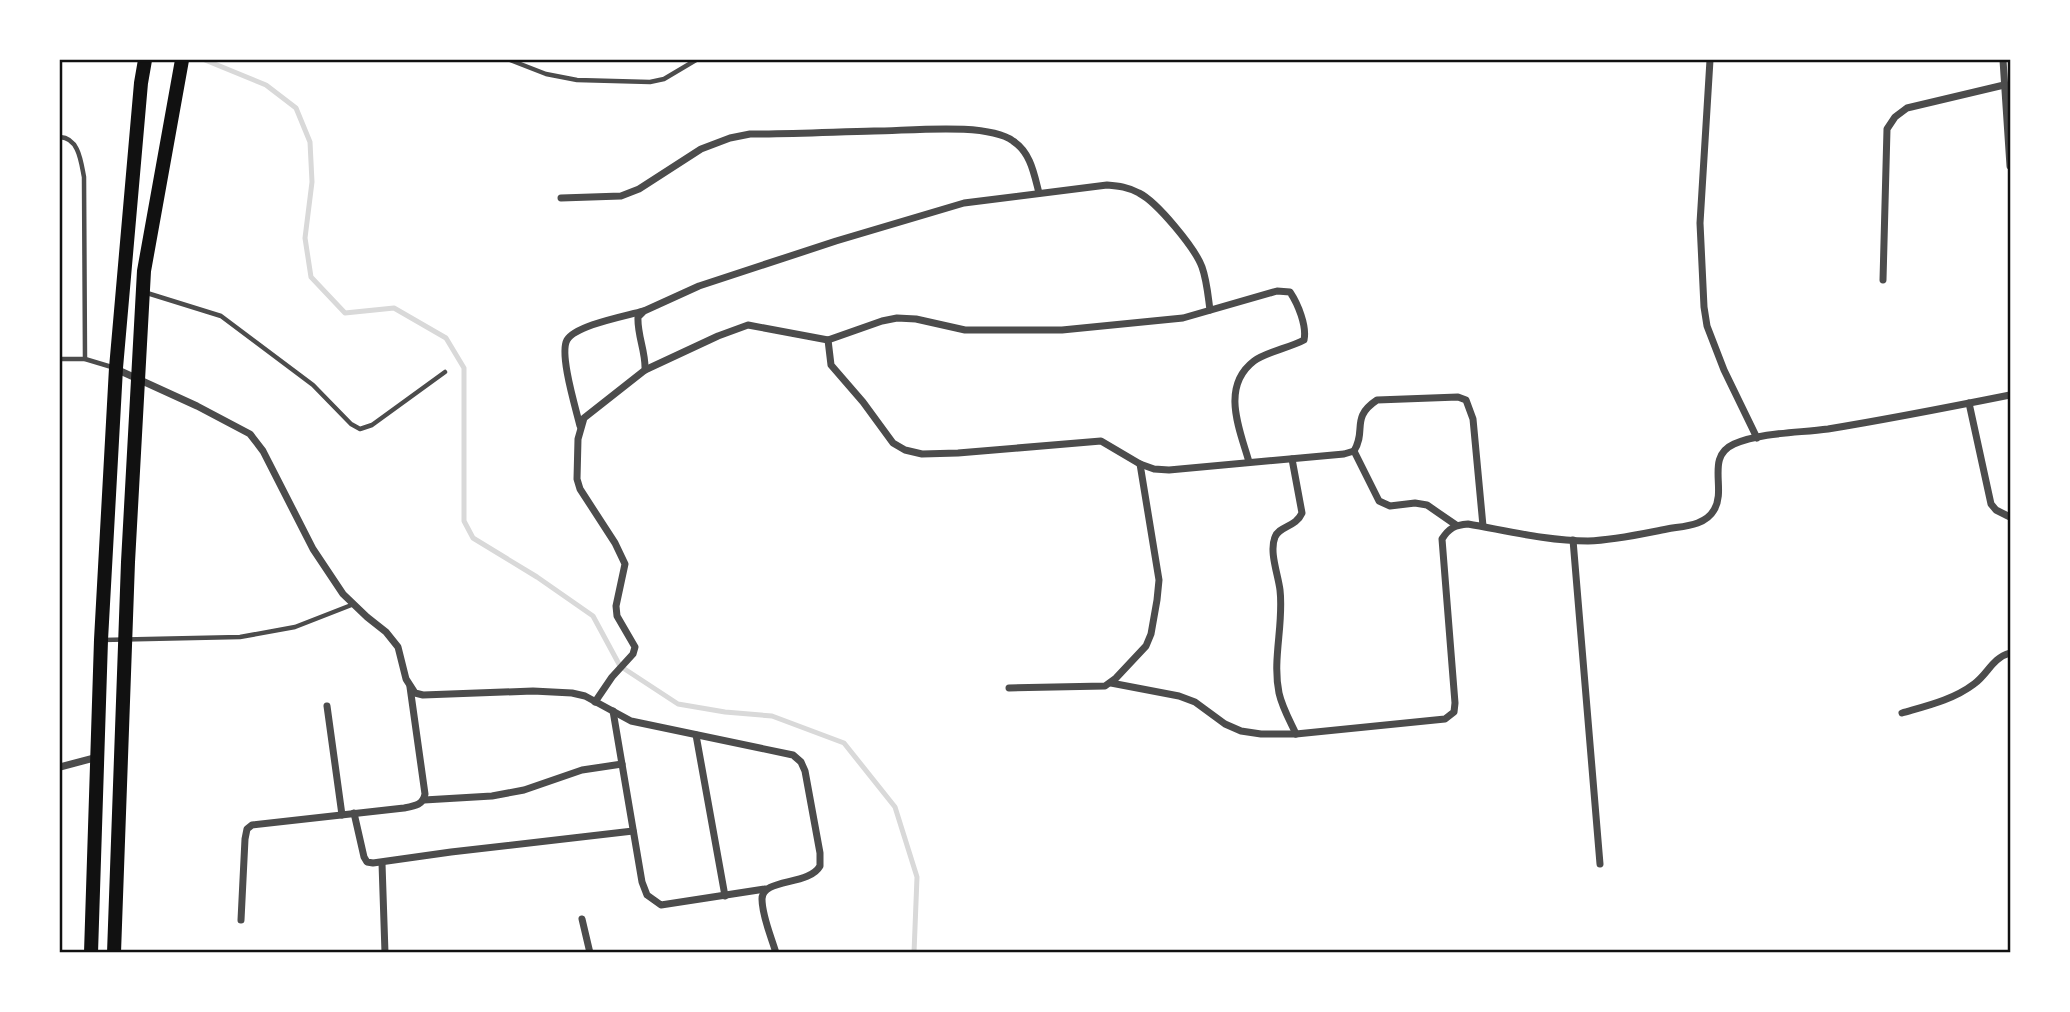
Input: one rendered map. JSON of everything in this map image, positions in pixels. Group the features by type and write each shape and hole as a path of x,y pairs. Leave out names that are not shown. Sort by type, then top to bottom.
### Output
{"main road":[{"path":"92,953 101,640 116,368 145,60"},
{"path":"114,953 125,639 142,292 182,60"}],"street":[{"path":"1710,60 1700,223 1704,307 1707,326 1720,359 1757,438"},
{"path":"2003,60 2011,166"},
{"path":"1883,280 1887,129 1895,117 1907,108 2004,85"},
{"path":"561,198 621,196 648,183 701,149 750,134 957,129 993,132 1012,139 1031,163 1039,193"},
{"path":"595,702 612,677 634,654 635,647 617,616 616,606 625,564 615,543 580,489 577,479 580,427 565,348 572,334 644,311 699,286 836,241 964,204 1107,185 1124,186 1142,194 1178,230 1202,268 1210,310"},
{"path":"580,427 593,409 645,370 718,336 748,326 828,340 898,318 916,318 965,330 1062,330 1183,318 1277,291 1290,292 1305,333 1304,340 1254,361 1234,391 1235,409 1249,462"},
{"path":"644,311 638,317 637,327 645,370"},
{"path":"828,340 831,365 893,443 905,450 922,454 1101,441 1140,464 1154,469 1292,459 1354,451 1359,444 1363,413 1377,400 1458,397 1466,400 1473,419 1483,526"},
{"path":"116,368 250,434 264,452 313,549 343,594 386,632 398,647 410,687 424,800"},
{"path":"1111,683 1179,696 1195,702 1225,724 1241,731 1261,734 1296,734 1445,719 1454,712 1455,703 1441,539 1456,525 1468,524 1573,540 1610,540 1695,524 1713,513 1718,503 1718,460 1733,445 1757,438 1884,420 2011,394"},
{"path":"1969,403 1991,504 1996,510 2011,517"},
{"path":"1354,451 1379,501 1390,506 1415,503 1427,505 1456,525"},
{"path":"1292,459 1302,513 1298,521 1278,531 1273,550 1281,609 1278,685 1284,708 1296,734"},
{"path":"1009,688 1099,687 1111,683 1146,646 1151,634 1159,580 1140,464"},
{"path":"1573,540 1600,864"},
{"path":"1902,713 1941,702 1973,685 1997,659 2011,653"},
{"path":"410,687 415,693 423,695 572,693 595,702 631,721 793,755 801,762 810,798 820,866 810,877 765,889 678,904 661,905 653,902 642,881 612,711"},
{"path":"327,706 342,814"},
{"path":"696,735 725,896"},
{"path":"60,768 98,758"},
{"path":"241,920 247,830 259,823 404,808 418,805 424,800 492,796 524,790 582,770 622,764"},
{"path":"354,813 364,857 367,862 382,863 451,852 633,831"},
{"path":"382,863 385,953"},
{"path":"765,889 762,903 776,953"},
{"path":"582,919 590,953"}],"lane":[{"path":"510,60 546,74 578,80 624,82 664,79 696,60"},
{"path":"60,137 66,137 73,142 80,156 84,177 85,359"},
{"path":"142,292 221,316 313,385 351,424 360,429 372,425 445,372"},
{"path":"60,359 85,359 116,368"},
{"path":"101,640 240,638 295,627 354,604"}],"waterway":[{"path":"205,60 266,85 296,108 310,142 312,182 305,238 311,277 345,313 394,308 446,338 464,368 464,521 473,538 537,577 593,616 620,666 678,704 772,716 844,743 895,807 917,877 914,953"}]}
